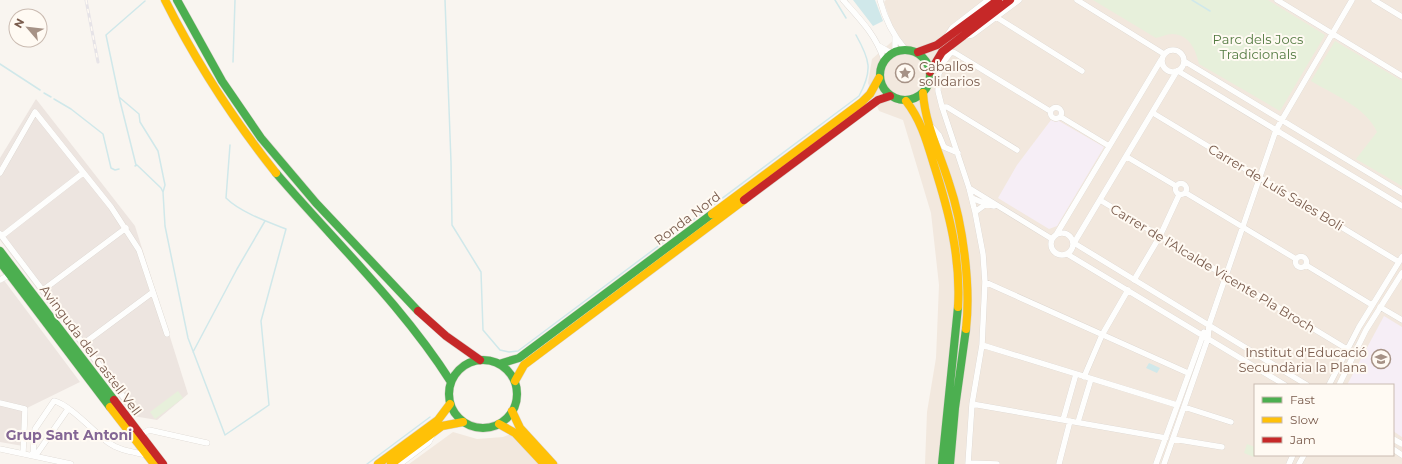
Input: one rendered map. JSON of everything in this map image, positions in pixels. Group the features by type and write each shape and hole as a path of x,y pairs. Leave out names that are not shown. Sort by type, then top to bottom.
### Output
{"main road":[{"path":"165,0 210,84 236,123 295,196 416,329 451,382"},
{"path":"177,0 220,78 246,118 275,156 410,304 458,346 480,360"},
{"path":"918,52 937,45 998,0"},
{"path":"930,72 942,52 1010,0"},
{"path":"905,49 918,52 926,60 930,72 930,83 923,94 915,99 906,100 890,96 883,88 879,78 880,69 884,60 893,52 905,49"},
{"name":"Ronda Nord","path":"499,364 519,358 862,102 870,94 879,78"},
{"path":"923,94 924,111 950,185 960,225 965,255 967,285 964,344 955,408 950,464"},
{"name":"Ronda Nord","path":"515,381 524,365 867,108 878,100 890,96"},
{"path":"906,100 916,113 940,180 952,226 957,256 959,293 958,318 947,407 942,464"},
{"name":"Avinguda del Castell Vell","path":"0,251 163,464"},
{"name":"Avinguda del Castell Vell","path":"0,262 154,464"},
{"path":"480,360 499,364 508,370 515,381 516,401 512,412 499,424 489,428 476,427 463,422 455,414 450,404 449,394 451,382 457,372 466,364 480,360"},
{"path":"378,464 438,420 450,404"},
{"path":"512,412 520,428 553,464"},
{"path":"391,464 442,426 463,422"},
{"path":"499,424 515,433 544,464"}],"street":[{"path":"843,0 864,24 879,46 884,60"},
{"path":"880,0 885,18 895,37 905,49"},
{"path":"944,40 952,28 988,0"},
{"path":"962,36 972,35 1019,0"},
{"path":"1077,0 1164,54"},
{"path":"1277,0 1402,76"},
{"path":"1156,464 1202,334 1208,325 1226,276 1276,130 1352,0"},
{"path":"1374,0 1402,17"},
{"path":"996,17 1082,71"},
{"path":"879,46 893,52 895,37"},
{"path":"1170,51 1176,51 1182,55 1184,61 1182,67 1178,71 1074,243 1072,250 1067,254 1060,255 1054,252 1051,246 1054,237 1162,60 1164,54 1170,51"},
{"path":"997,464 968,463 972,404 982,345 985,282 983,254 972,198 938,91 940,71 946,57 951,52 955,53 1050,111 1051,118 1056,120 1061,117 1109,146"},
{"path":"1162,60 1163,68 1170,72 1178,71 1402,206"},
{"path":"1184,61 1402,193"},
{"path":"942,107 947,107 1017,150"},
{"path":"0,173 35,112 126,228 139,250 167,334"},
{"name":"Carrer de Luís Sales Boli","path":"1153,113 1260,178 1400,259"},
{"path":"929,124 939,135 944,147 949,151 958,153"},
{"path":"1127,157 1176,186 1183,184 1186,188 1186,192 1296,259 1298,267 1302,268 1306,265 1372,305"},
{"path":"1,235 83,173"},
{"path":"1176,186 1176,191 1179,195"},
{"path":"969,188 997,206 1054,237"},
{"path":"1134,280 1160,236 1179,195 1186,192"},
{"path":"972,198 982,196"},
{"path":"972,198 986,204 997,206"},
{"name":"Carrer de l'Alcalde Vicente Pla Broch","path":"1100,200 1347,349"},
{"path":"975,212 986,204"},
{"path":"43,290 126,228"},
{"path":"1054,237 1064,233 1070,236 1074,243 1305,384"},
{"name":"Avinguda del Castell Vell","path":"1,235 134,411"},
{"path":"1067,254 1283,384"},
{"path":"1330,384 1347,349 1400,259"},
{"path":"1339,384 1380,307 1402,273"},
{"path":"0,280 10,275"},
{"path":"985,282 1188,373"},
{"path":"1084,377 1102,335 1128,290"},
{"path":"83,344 153,292"},
{"path":"1380,307 1402,320"},
{"path":"1164,464 1208,338 1208,325"},
{"path":"982,345 1177,405"},
{"path":"1063,420 1076,374"},
{"path":"1078,422 1091,379"},
{"path":"115,402 123,396"},
{"path":"34,455 35,429 54,401 68,409 109,443 120,450 147,455"},
{"path":"0,403 25,409 23,453"},
{"path":"972,404 1166,438"},
{"path":"1184,407 1230,422"},
{"path":"34,455 68,409"},
{"path":"1059,464 1070,421"},
{"path":"140,435 149,430 207,443"},
{"path":"400,464 429,442 435,431"},
{"path":"1173,439 1222,448"},
{"path":"0,449 71,464"}],"shaded area":[{"path":"886,0 1402,0 1402,464 925,464 927,412 936,358 939,285 931,213 903,120 879,111 868,83 872,59 896,38 884,2"},
{"path":"36,99 135,226 188,394 157,420 133,416 0,240 0,158"},
{"path":"1051,120 1055,122 1059,121 1104,147 1057,226 1049,229 998,198 1017,165"},
{"path":"0,275 80,382 27,408 23,446 0,442"},
{"name":"Institut d'Educació Secundària la Plana","path":"1384,316 1402,327 1402,437 1394,432 1394,384 1348,384"},
{"path":"526,428 559,464 409,464 453,432 477,439 503,437"}],"green space":[{"name":"Parc dels Jocs Tradicionals","path":"1093,0 1268,0 1325,35 1280,111 1199,64 1194,48 1183,37 1168,34 1156,38"},
{"path":"1335,41 1402,81 1402,186 1356,159 1377,132 1372,123 1365,115 1348,102 1311,81"},
{"path":"178,391 183,398 155,419 150,412"},
{"path":"1247,444 1254,447 1254,457 1244,453"}],"water":[{"path":"853,0 875,0 883,21 873,26"},
{"path":"1149,363 1160,368 1157,373 1146,368"}],"waterway":[{"path":"233,62 235,0"},
{"path":"445,0 452,225 481,272 483,330 500,350 509,352 518,351 859,96 866,79 868,65 867,58 856,35"},
{"path":"835,0 846,18"},
{"path":"1192,0 1210,11"},
{"path":"145,1 106,35 119,97 139,114 140,122 158,151 165,185 163,192"},
{"path":"0,64 40,90"},
{"path":"44,93 51,97"},
{"path":"119,97 136,165"},
{"path":"54,99 71,109 103,134 111,168 115,170 119,169"},
{"path":"135,166 137,165 161,188 163,192 165,226 188,338 225,435 269,405 261,321 286,229 246,212 226,198 230,145"},
{"path":"193,352 237,269 265,221"},
{"path":"367,464 430,417"}],"railway":[{"path":"86,0 98,62"}],"traffic: fast":[{"path":"177,0 222,81 261,138 316,203 418,311"},
{"path":"910,50 915,51 923,57 929,65 930,75 929,85 923,93 915,99 900,100 895,99 887,93 881,85 880,70 881,65 887,57 895,51 910,50"},
{"path":"276,173 390,300 432,354 451,382"},
{"path":"499,364 519,358 712,214"},
{"path":"0,251 114,400"},
{"path":"0,262 110,407"},
{"path":"942,464 958,307"},
{"path":"950,464 955,408 966,329"},
{"path":"483,360 496,363 507,370 514,381 517,394 514,407 507,418 496,425 483,428 470,425 459,418 452,407 449,394 452,381 459,370 470,363 483,360"}],"traffic: slow":[{"path":"165,0 189,46 216,90 260,153 276,173"},
{"path":"712,214 862,102 870,94 879,78"},
{"path":"923,93 924,105 933,139 954,199 962,236 967,275 966,329"},
{"path":"906,101 916,116 926,140 949,218 958,271 958,307"},
{"path":"515,381 524,365 744,200"},
{"path":"378,464 438,420 450,404"},
{"path":"110,407 154,464"},
{"path":"512,411 520,428 553,464"},
{"path":"391,464 442,426 463,422"},
{"path":"499,424 515,433 544,464"}],"traffic: jam":[{"path":"918,52 937,45 998,0"},
{"path":"930,72 942,52 1010,0"},
{"path":"744,200 878,100 890,96"},
{"path":"418,311 446,336 480,360"},
{"path":"114,400 163,464"}],"place":[{"name":"Caballos solidarios","path":"905,73"},
{"name":"Institut d'Educació Secundària la Plana","path":"1381,359"}],"district":[{"name":"Grup Sant Antoni","path":"69,435"}]}
